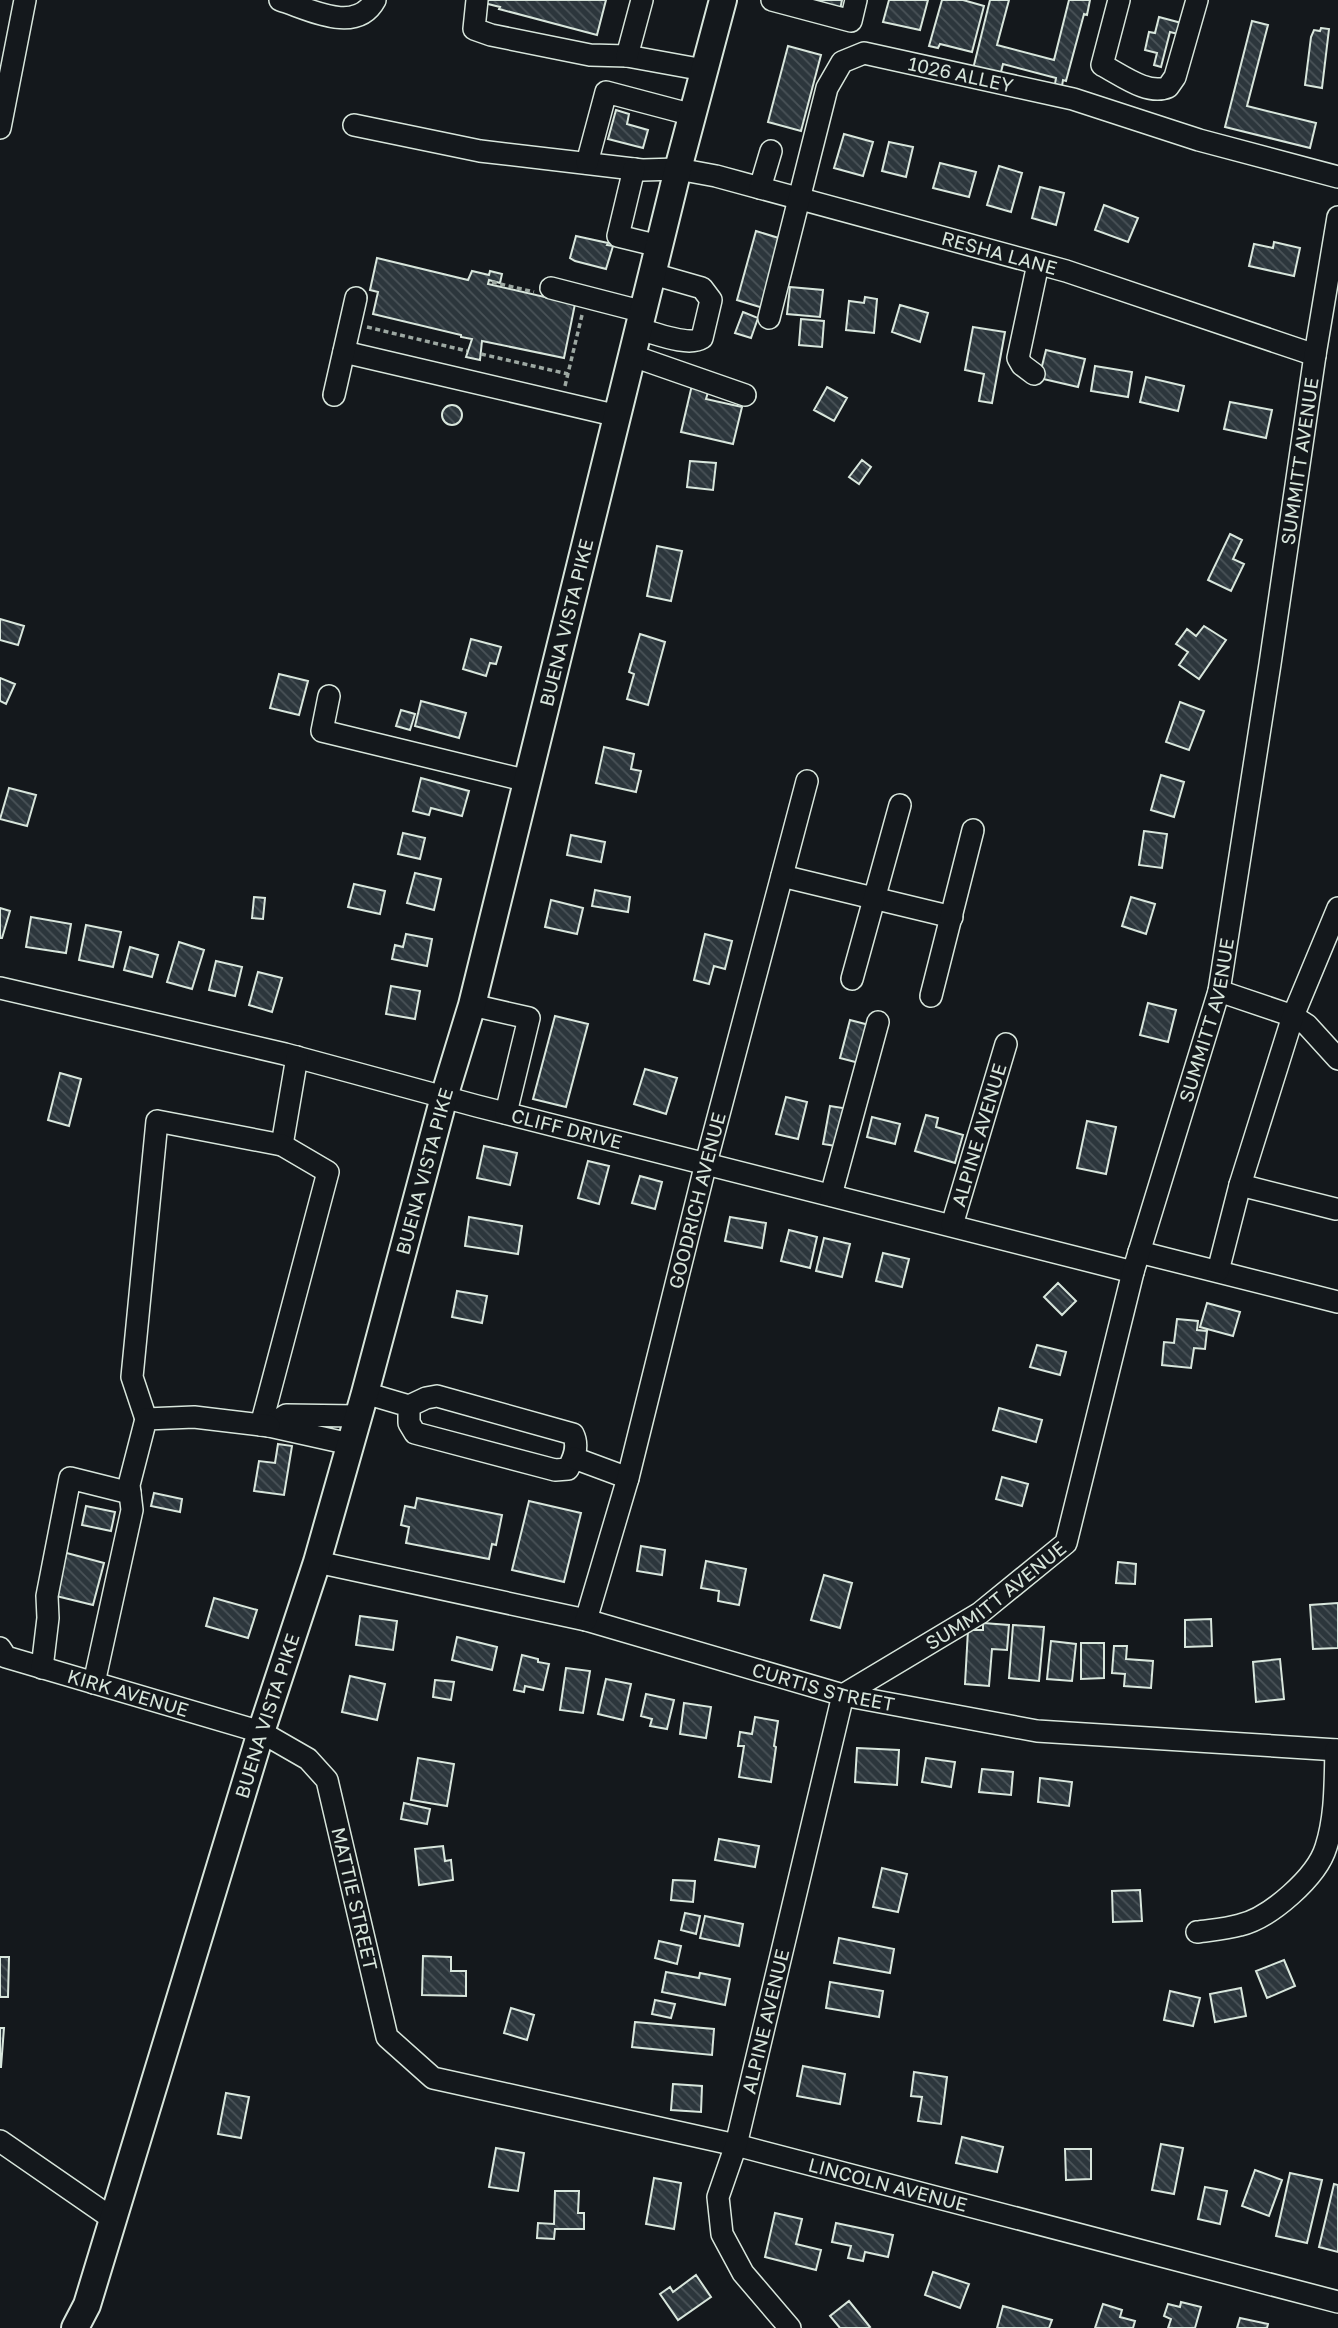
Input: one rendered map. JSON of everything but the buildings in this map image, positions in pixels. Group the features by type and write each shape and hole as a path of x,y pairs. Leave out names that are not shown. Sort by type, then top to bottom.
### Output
{"main road":[{"name":"BUENA VISTA PIKE","path":"75,2328 87,2305 261,1732 317,1562 361,1405 444,1097 472,1004 678,169 723,0"}],"street":[{"path":"0,128 25,0"},
{"path":"281,0 346,19 357,18 366,13 375,0"},
{"path":"477,0 474,29 491,35 590,55 626,56 705,70"},
{"path":"626,56 642,0"},
{"path":"780,1 851,21 856,0"},
{"path":"1119,0 1102,65 1156,90 1168,88 1175,77 1197,0"},
{"name":"1026 ALLEY","path":"769,318 827,88 842,62 864,53 1073,99 1199,140 1338,177"},
{"path":"587,163 606,92 692,115"},
{"name":"RESHA LANE","path":"354,125 480,151 634,169 678,169 720,177 1038,264 1315,355"},
{"path":"760,188 771,151"},
{"path":"634,169 618,236 659,246"},
{"name":"SUMMITT AVENUE","path":"843,1695 980,1612 1066,1543 1136,1262 1219,991 1338,217"},
{"path":"1034,374 1021,365 1018,358 1038,264"},
{"path":"546,291 642,320 695,342 702,338 711,300 702,288 653,274"},
{"path":"334,395 356,298"},
{"path":"344,352 618,416"},
{"path":"633,356 745,395"},
{"path":"329,696 322,731 528,781"},
{"name":"GOODRICH AVENUE","path":"586,1620 628,1478 706,1163 807,781"},
{"path":"852,979 900,805"},
{"path":"931,996 974,830"},
{"path":"782,876 952,917"},
{"path":"1218,1270 1240,1185 1293,1016 1338,910"},
{"name":"CLIFF DRIVE","path":"0,988 297,1058 952,1225 1136,1262 1218,1270 1338,1302"},
{"path":"1219,991 1293,1016 1307,1025 1338,1059"},
{"path":"472,1004 529,1018 506,1113"},
{"path":"831,1195 878,1022"},
{"name":"ALPINE AVENUE","path":"952,1225 1006,1044"},
{"path":"282,1145 297,1058"},
{"path":"94,1683 132,1510 129,1485 146,1419 132,1377 158,1121 282,1145 328,1172 265,1425"},
{"path":"1240,1185 1336,1209"},
{"path":"265,1425 286,1415 361,1405 409,1406 437,1396 573,1434 577,1442 574,1458 568,1469 555,1470 415,1433 409,1423 409,1406"},
{"path":"146,1419 194,1417 265,1425 350,1444"},
{"path":"574,1458 628,1478"},
{"path":"42,1668 48,1618 47,1596 70,1478 130,1493"},
{"name":"CURTIS STREET","path":"317,1562 586,1620 843,1695 1037,1731 1337,1750"},
{"name":"KIRK AVENUE","path":"0,1648 6,1657 261,1732"},
{"name":"ALPINE AVENUE","path":"790,2328 743,2273 722,2234 718,2197 736,2145 843,1695"},
{"name":"MATTIE STREET","path":"261,1732 308,1759 327,1780 387,2037 433,2078"},
{"path":"1197,1932 1243,1925 1275,1907 1304,1884 1326,1850 1334,1813 1337,1750"},
{"name":"LINCOLN AVENUE","path":"433,2078 736,2145 1338,2302"},
{"path":"0,2141 113,2219"}],"path":[{"path":"492,282 546,291"},
{"path":"561,402 583,310"},
{"path":"350,323 467,351"},
{"path":"481,354 568,374"}]}
